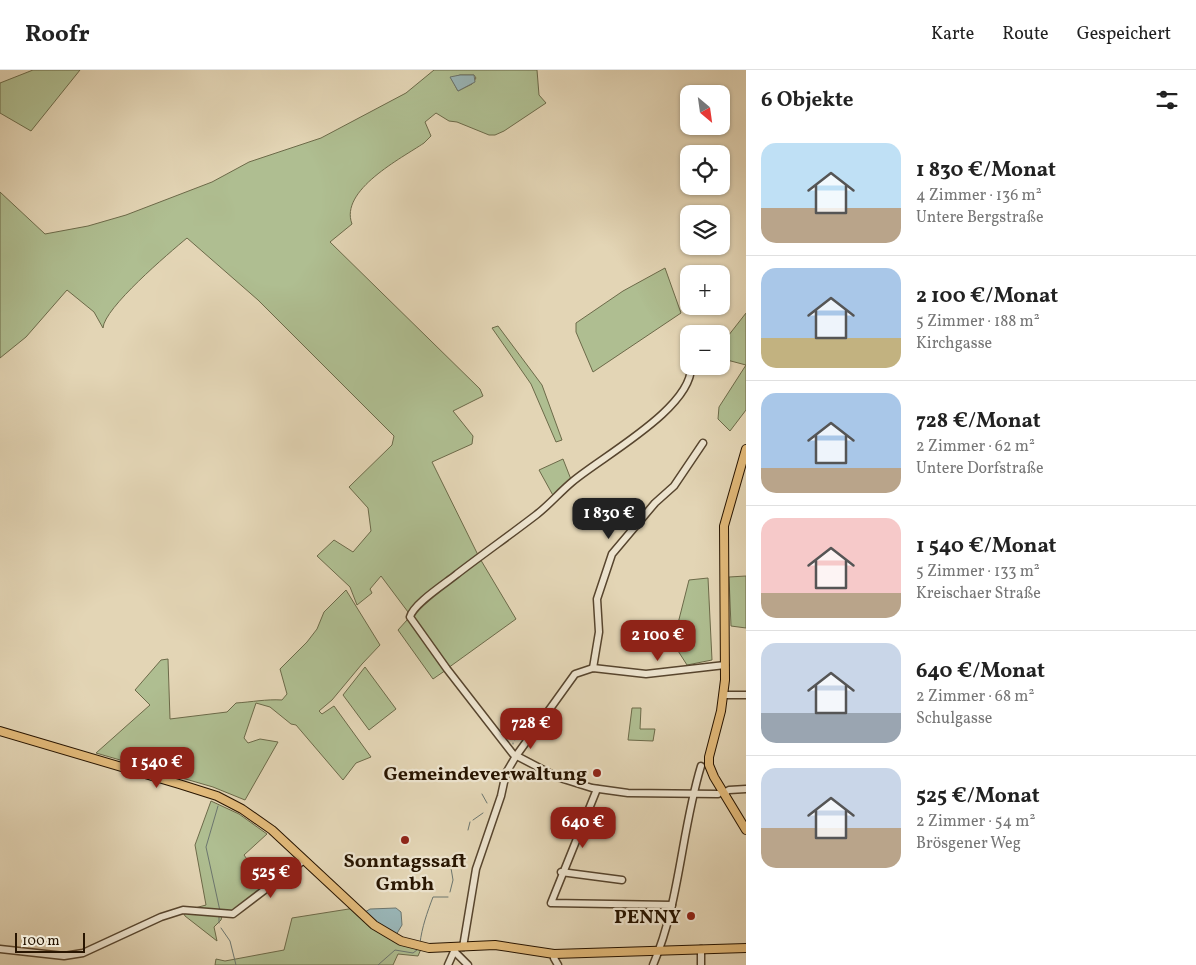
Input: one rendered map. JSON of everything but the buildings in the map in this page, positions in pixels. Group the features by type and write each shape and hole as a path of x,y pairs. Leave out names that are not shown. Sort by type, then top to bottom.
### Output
{"main road":[{"path":"746,449 726,512 723,544 724,695 709,757 712,772 721,793 746,830"},
{"path":"0,732 216,796 255,817 374,925 401,941 429,948 495,946 554,954 746,948"}],"street":[{"path":"690,375 690,380 664,413 614,453 572,482 535,516 432,594 414,609 410,617 447,669 516,756 557,777 597,789 624,792 693,794 721,793 746,789"},
{"path":"593,668 599,632 596,599 612,554 655,503 674,486 703,442"},
{"path":"448,965 458,948 476,869 501,796 506,773 569,681 580,671 593,668 646,674 725,665"},
{"path":"724,695 746,695"},
{"path":"653,965 672,905 693,794 701,766"},
{"path":"597,789 550,903 672,905"},
{"path":"0,949 64,956 83,953 161,916 183,910 233,914 304,860"},
{"path":"562,872 622,880"},
{"path":"458,948 468,965"},
{"path":"701,949 701,965"},
{"path":"554,954 558,965"}],"green space":[{"path":"33,70 80,70 31,131 0,113 0,83"},
{"path":"434,70 537,70 539,95 546,103 495,135 489,135 457,122 449,121 436,113 425,122 431,136 424,143 388,166 363,187 350,211 352,224 330,242 480,389 483,396 453,411 473,436 472,444 432,462 479,557 516,619 448,668 415,621 414,614 430,592 408,612 381,576 370,589 372,593 357,605 350,587 317,556 334,540 353,552 371,531 368,508 349,487 392,445 394,436 258,300 187,238 125,295 106,319 103,328 94,312 67,290 26,337 0,358 0,192 45,234 88,226 126,215 212,182 249,162 321,138 406,93","holes":["460,75 474,75 476,78 472,84 458,91 451,78"]},
{"path":"665,268 680,314 593,372 576,332 576,323 623,291"},
{"path":"746,313 746,365 730,361 730,333"},
{"path":"498,326 542,385 562,440 556,442 531,384 492,328"},
{"path":"746,365 746,410 730,431 718,419 719,407"},
{"path":"563,459 572,482 555,499 539,470"},
{"path":"746,576 746,628 731,626 729,577"},
{"path":"708,578 712,660 687,665 673,643 689,580"},
{"path":"346,590 380,645 332,700 319,711 322,714 334,706 371,757 356,763 343,780 296,725 291,724 270,707 256,703 244,738 248,743 260,739 278,742 245,800 213,787 96,753 150,705 135,690 161,660 168,659 170,719 227,712 236,703 282,700 287,694 280,669 307,642 317,629 324,612"},
{"path":"410,619 446,670 433,679 398,630"},
{"path":"365,667 396,709 369,730 343,695"},
{"path":"632,708 641,708 640,729 655,729 653,741 628,740"},
{"path":"211,801 239,814 267,834 244,855 267,887 237,910 228,913 195,908 206,905 195,845"},
{"path":"355,908 374,925 421,949 418,956 398,954 393,965 215,965 216,959 225,961 284,950 292,918"},
{"path":"183,912 222,916 221,920 214,927 217,941 185,916"}],"water":[{"path":"474,75 475,82 458,91 450,77"},
{"path":"396,908 401,912 402,925 396,935 382,927 365,912 370,909"}],"waterway":[{"path":"515,740 519,733"},
{"path":"482,794 487,803"},
{"path":"218,806 206,847 220,911"},
{"path":"473,820 483,813"},
{"path":"468,830 470,822"},
{"path":"450,862 453,880 450,892"},
{"path":"420,943 433,897 448,897"},
{"path":"219,917 219,923"},
{"path":"221,928 230,941 236,965"},
{"path":"378,965 395,950 413,953 417,950"}],"place":[{"name":"Gemeindeverwaltung","path":"597,773"},
{"name":"Sonntagssaft Gmbh","path":"405,840"},
{"name":"PENNY","path":"691,916"}]}
